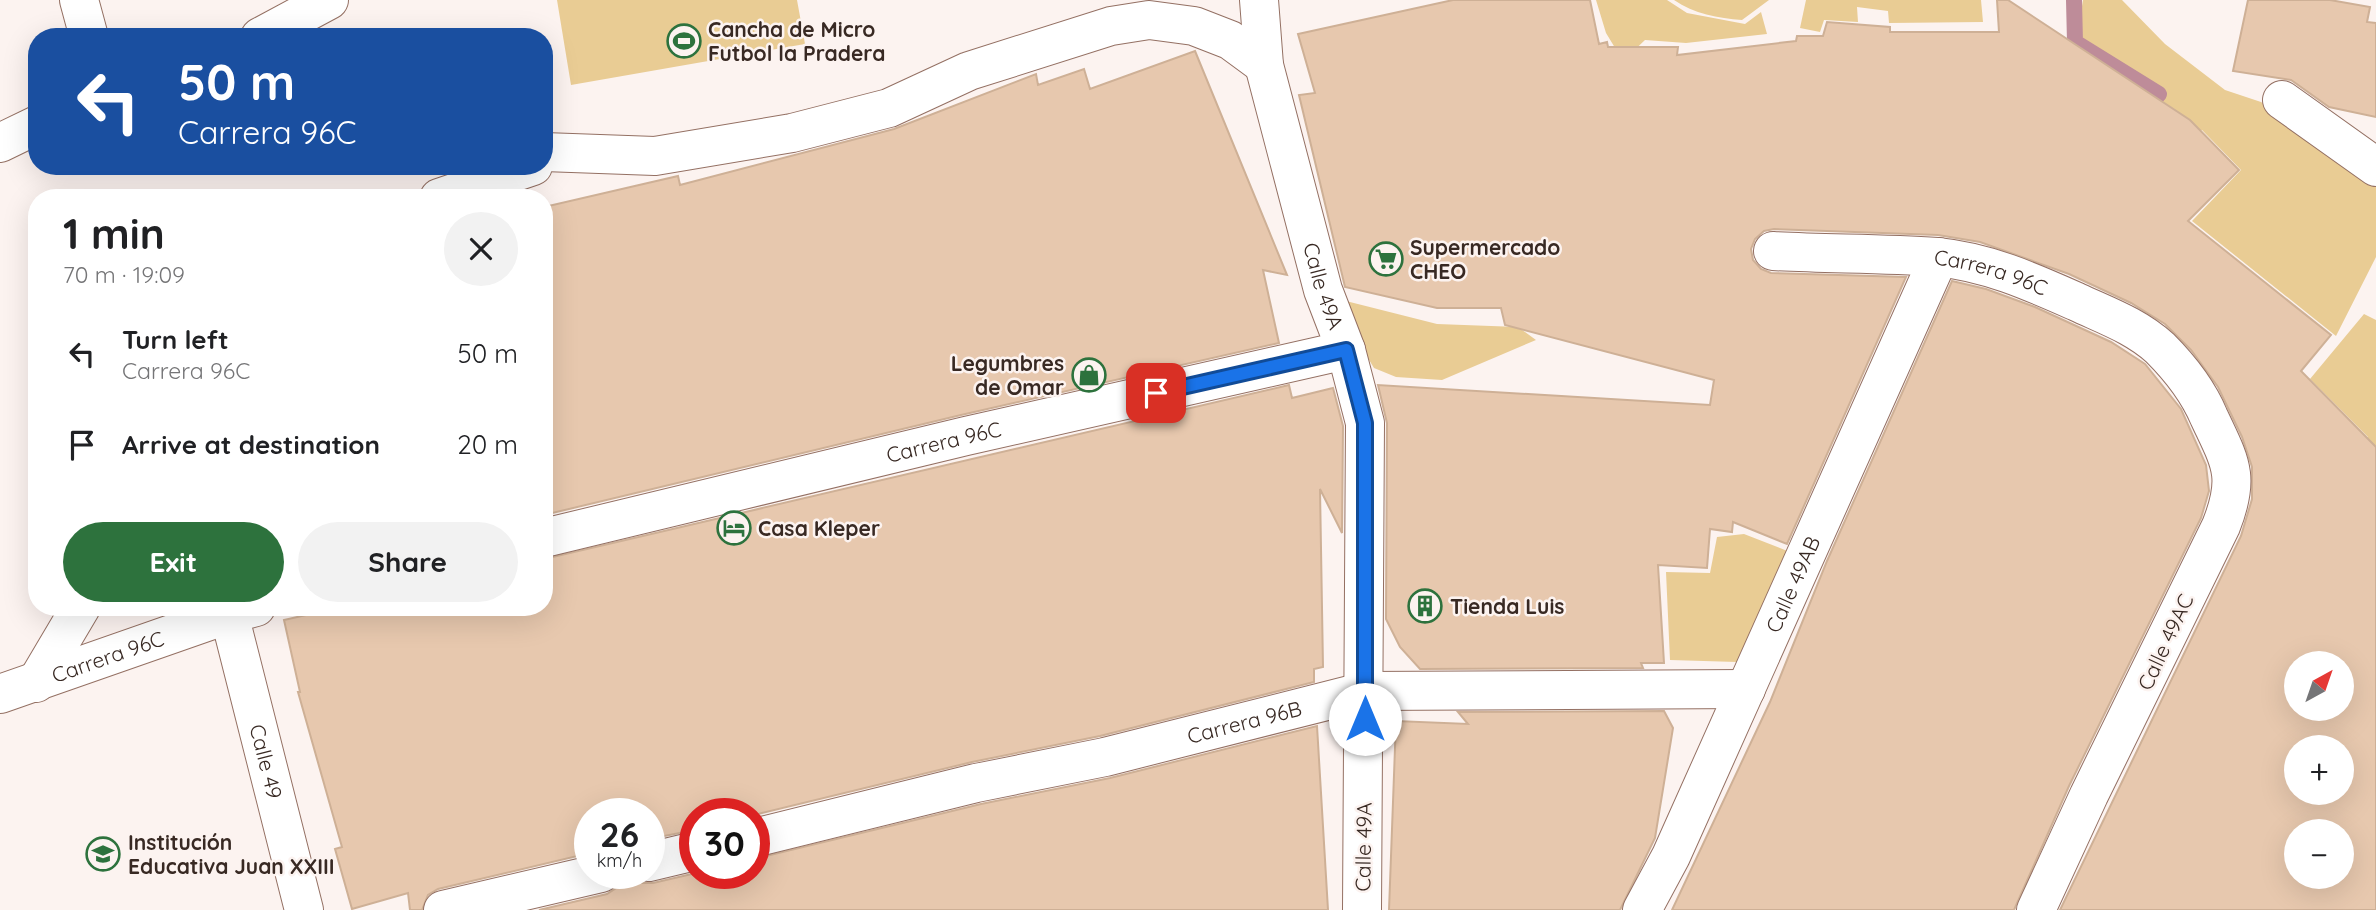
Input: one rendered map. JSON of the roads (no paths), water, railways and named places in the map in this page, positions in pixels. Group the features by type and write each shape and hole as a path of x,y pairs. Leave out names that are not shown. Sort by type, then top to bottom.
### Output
{"street":[{"path":"79,0 87,28"},
{"path":"277,28 329,0"},
{"name":"Calle 49A","path":"1259,0 1264,65 1323,290 1346,350 1365,423 1366,691 1363,910"},
{"path":"553,156 655,156 792,133 889,108 968,71 1111,26 1149,20 1194,26 1230,40 1264,65"},
{"path":"2282,100 2376,167"},
{"path":"0,143 28,129"},
{"path":"465,189 507,175"},
{"name":"Carrera 96C","path":"1773,251 1939,257 2010,272 2129,325 2159,347 2182,372"},
{"name":"Calle 49AB","path":"1642,910 1671,856 1939,257"},
{"name":"Carrera 96C","path":"553,536 966,436 1346,350"},
{"name":"Calle 49AC","path":"2036,910 2089,795 2170,634 2232,499 2232,466 2202,401 2182,372"},
{"path":"18,688 74,616"},
{"name":"Carrera 96C","path":"18,688 227,616"},
{"name":"Calle 49","path":"243,616 304,910"},
{"name":"Carrera 96B","path":"770,834 976,783 1105,757 1366,691 1745,689"},
{"path":"443,910 574,879"}],"waterway":[{"path":"2074,0 2075,42 2159,94 2141,112"}],"place":[{"name":"Cancha de Micro Futbol la Pradera","path":"684,41"},
{"name":"Supermercado CHEO","path":"1386,259"},
{"name":"Legumbres de Omar","path":"1089,375"},
{"name":"Casa Kleper","path":"734,528"},
{"name":"Tienda Luis","path":"1425,606"},
{"name":"Institución Educativa Juan XXIII","path":"103,854"}]}
